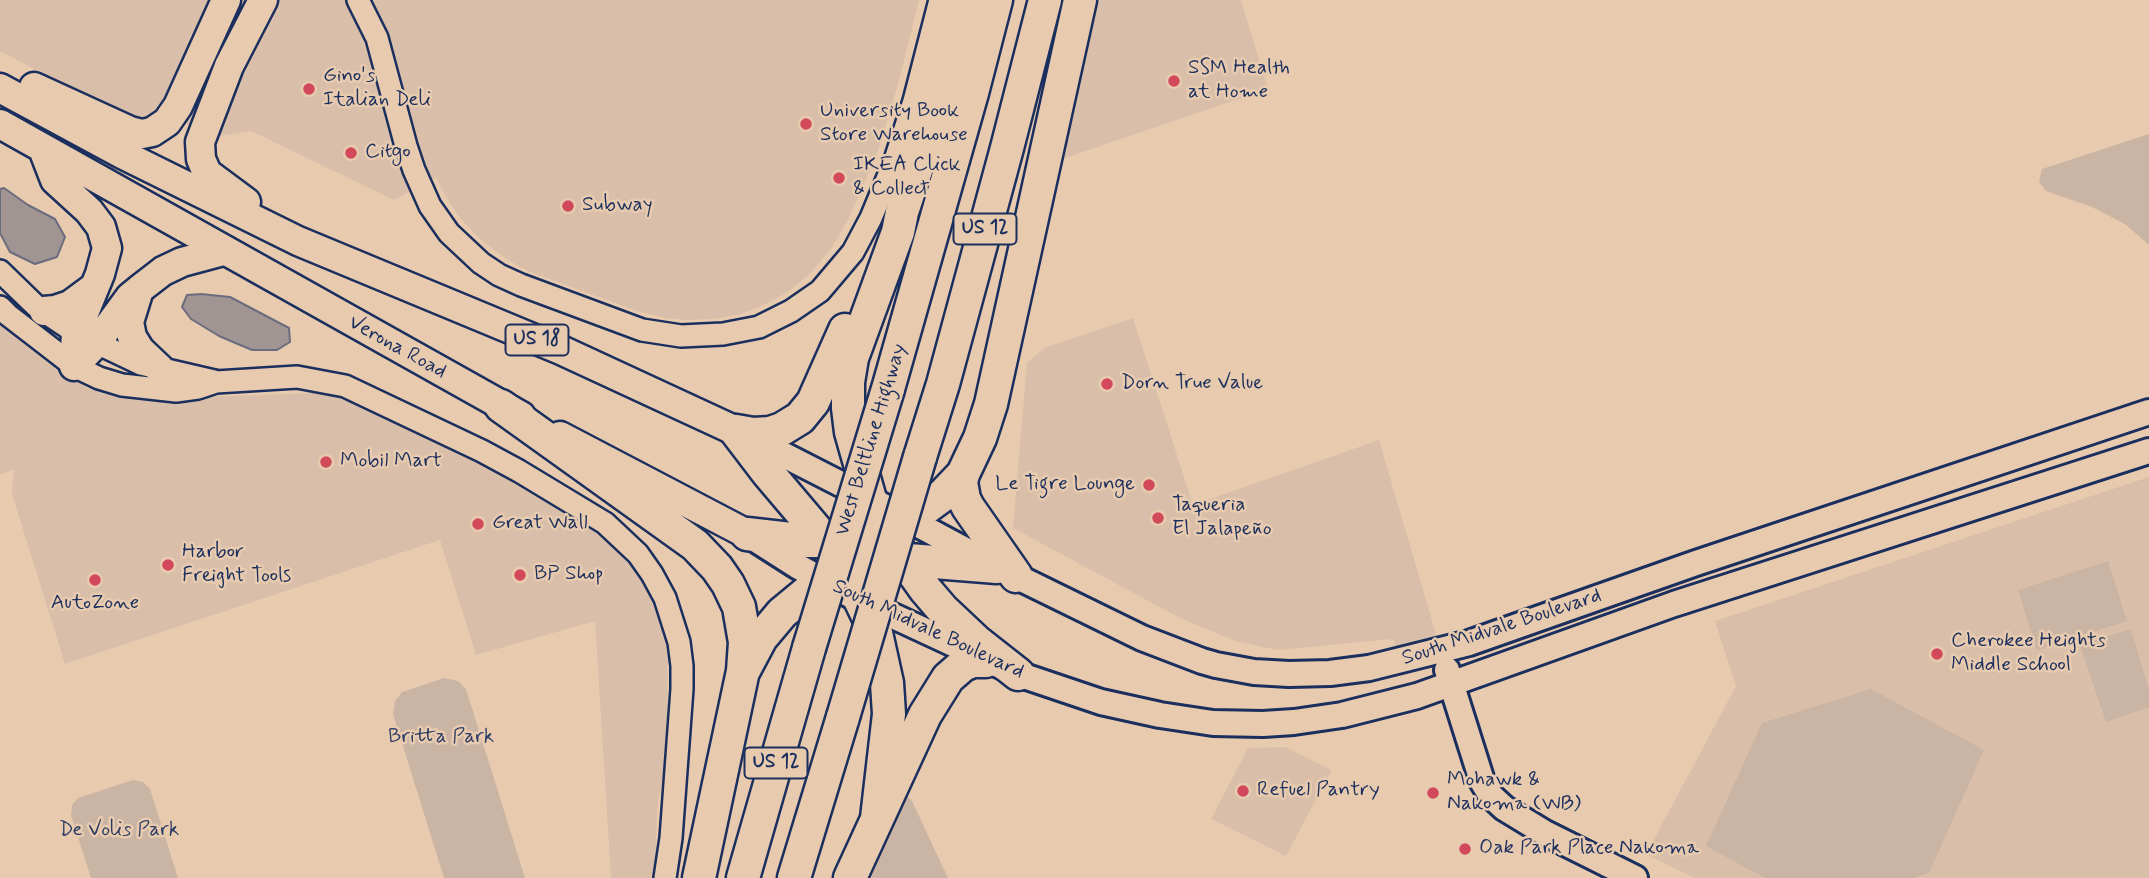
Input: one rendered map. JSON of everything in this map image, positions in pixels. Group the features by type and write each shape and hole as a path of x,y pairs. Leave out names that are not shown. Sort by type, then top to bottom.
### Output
{"highway":[{"path":"263,0 229,66 205,125 200,142 201,159 207,173 298,241"},
{"path":"966,0 939,102 902,212 898,232 852,358 848,408 851,432 870,499 898,525 903,558 943,610 976,641 1018,674"},
{"name":"West Beltline Highway","path":"743,878 809,648 888,389 996,0"},
{"name":"US 12","path":"794,878 943,384 1045,0"},
{"path":"747,534 808,541 864,537 898,525 943,495 963,474 992,404 1080,0"},
{"path":"0,72 130,131 148,133 167,122 178,106 225,2"},
{"name":"US 18","path":"0,88 135,160 298,241 561,350 736,431 768,473 828,541 821,571 861,601 876,633 887,683 889,714 877,817 850,878"},
{"name":"Verona Road","path":"0,124 501,407 630,471 747,534"},
{"path":"43,149 55,180 89,211 101,227 107,247 100,274 93,288 87,338 74,366"},
{"path":"736,431 753,434 782,429 800,418 813,402 891,229 902,212"},
{"path":"87,338 130,297 163,271 182,262 223,251"},
{"path":"44,311 70,305 93,288"},
{"path":"141,288 134,301 129,322 132,337 140,350 171,372"},
{"path":"501,407 695,545 728,584 741,614 745,642 743,671 699,878"},
{"path":"963,474 962,491 968,507 1007,572"},
{"path":"743,671 761,638 821,571 875,559 903,558 1007,572"},
{"path":"877,817 925,715 948,678 963,665 986,661"}],"main road":[{"name":"South Midvale Boulevard","path":"898,525 1007,572 1142,638 1202,661 1254,672 1330,673 1441,651 2149,412"},
{"path":"736,431 870,499"},
{"name":"South Midvale Boulevard","path":"861,601 986,661 1101,702 1160,715 1232,724 1294,722 1386,705 1674,604 2149,450"},
{"name":"Verona Road","path":"747,534 821,571"},
{"path":"1441,651 1482,781 1491,796 1504,808 1545,833 1635,878"}],"street":[{"path":"358,0 377,38 414,170 433,212 449,233 499,275 521,285 642,330 681,336 723,334 759,327 791,311 820,291 853,252 871,218 895,160 915,101 940,0"},
{"path":"0,271 44,311 87,338 134,361 216,382"},
{"path":"0,307 74,366 107,381 140,388 183,390 216,382 297,377 345,386 519,471 605,523 638,554 665,598 679,642 682,689 671,838 665,878"},
{"path":"74,366 104,365 148,376 171,372"}],"shaded area":[{"path":"0,0 919,0 877,154 848,220 831,249 809,275 766,304 741,314 687,320 637,311 530,272 506,259 477,236 459,217 436,177 394,200 251,131 212,137 167,114 143,124 111,110 0,51"},
{"path":"1093,0 1241,0 1268,89 1062,159"},
{"path":"4,188 55,219 65,237 57,257 35,264 10,252 0,233 0,189"},
{"path":"187,295 230,297 289,328 290,342 277,350 252,350 219,336 191,319 182,307"},
{"path":"1133,318 1193,505 1379,440 1441,651 1403,661 1393,639 1278,650 1235,641 1178,617 1013,528 1027,363 1044,348"},
{"path":"0,325 45,361 88,388 141,399 314,393 341,398 381,412 447,445 556,506 603,536 632,566 651,593 668,644 667,767 658,799 657,861 654,878 611,878 595,621 476,655 440,540 65,664 12,494 14,469 0,475"},
{"name":"Cherokee Heights Middle School","path":"2149,477 2149,878 1694,878 1646,854 1736,686 1715,621"},
{"path":"1285,747 1332,770 1286,856 1211,819 1248,748"}],"green space":[{"path":"2149,134 2149,245 2125,224 2092,207 2046,191 2039,182 2042,169"},
{"path":"2108,561 2127,621 2037,650 2018,590"},
{"path":"2131,629 2149,690 2149,707 2106,722 2080,645"},
{"name":"Britta Park","path":"444,678 458,681 466,689 525,878 444,878 393,714 395,701 402,692"},
{"path":"1871,689 1984,750 1929,873 1913,878 1765,878 1706,846 1762,723"},
{"name":"De Volis Park","path":"133,780 143,782 150,789 178,878 91,878 71,815 72,805 78,798"},
{"path":"907,797 911,799 948,878 871,878"}],"place":[{"name":"SSM Health at Home","path":"1174,81"},
{"name":"Gino's Italian Deli","path":"309,89"},
{"name":"University Book Store Warehouse","path":"806,124"},
{"name":"Citgo","path":"351,153"},
{"name":"IKEA Click & Collect","path":"839,178"},
{"name":"Subway","path":"568,206"},
{"name":"Dorn True Value","path":"1107,384"},
{"name":"Mobil Mart","path":"326,462"},
{"name":"Le Tigre Lounge","path":"1149,485"},
{"name":"Taqueria El Jalapeño","path":"1158,518"},
{"name":"Great Wall","path":"478,524"},
{"name":"Harbor Freight Tools","path":"168,565"},
{"name":"BP Shop","path":"520,575"},
{"name":"AutoZone","path":"95,580"},
{"name":"Cherokee Heights Middle School","path":"1937,654"},
{"name":"Refuel Pantry","path":"1243,791"},
{"name":"Mohawk & Nakoma (WB)","path":"1433,793"},
{"name":"Oak Park Place Nakoma","path":"1465,849"}]}
